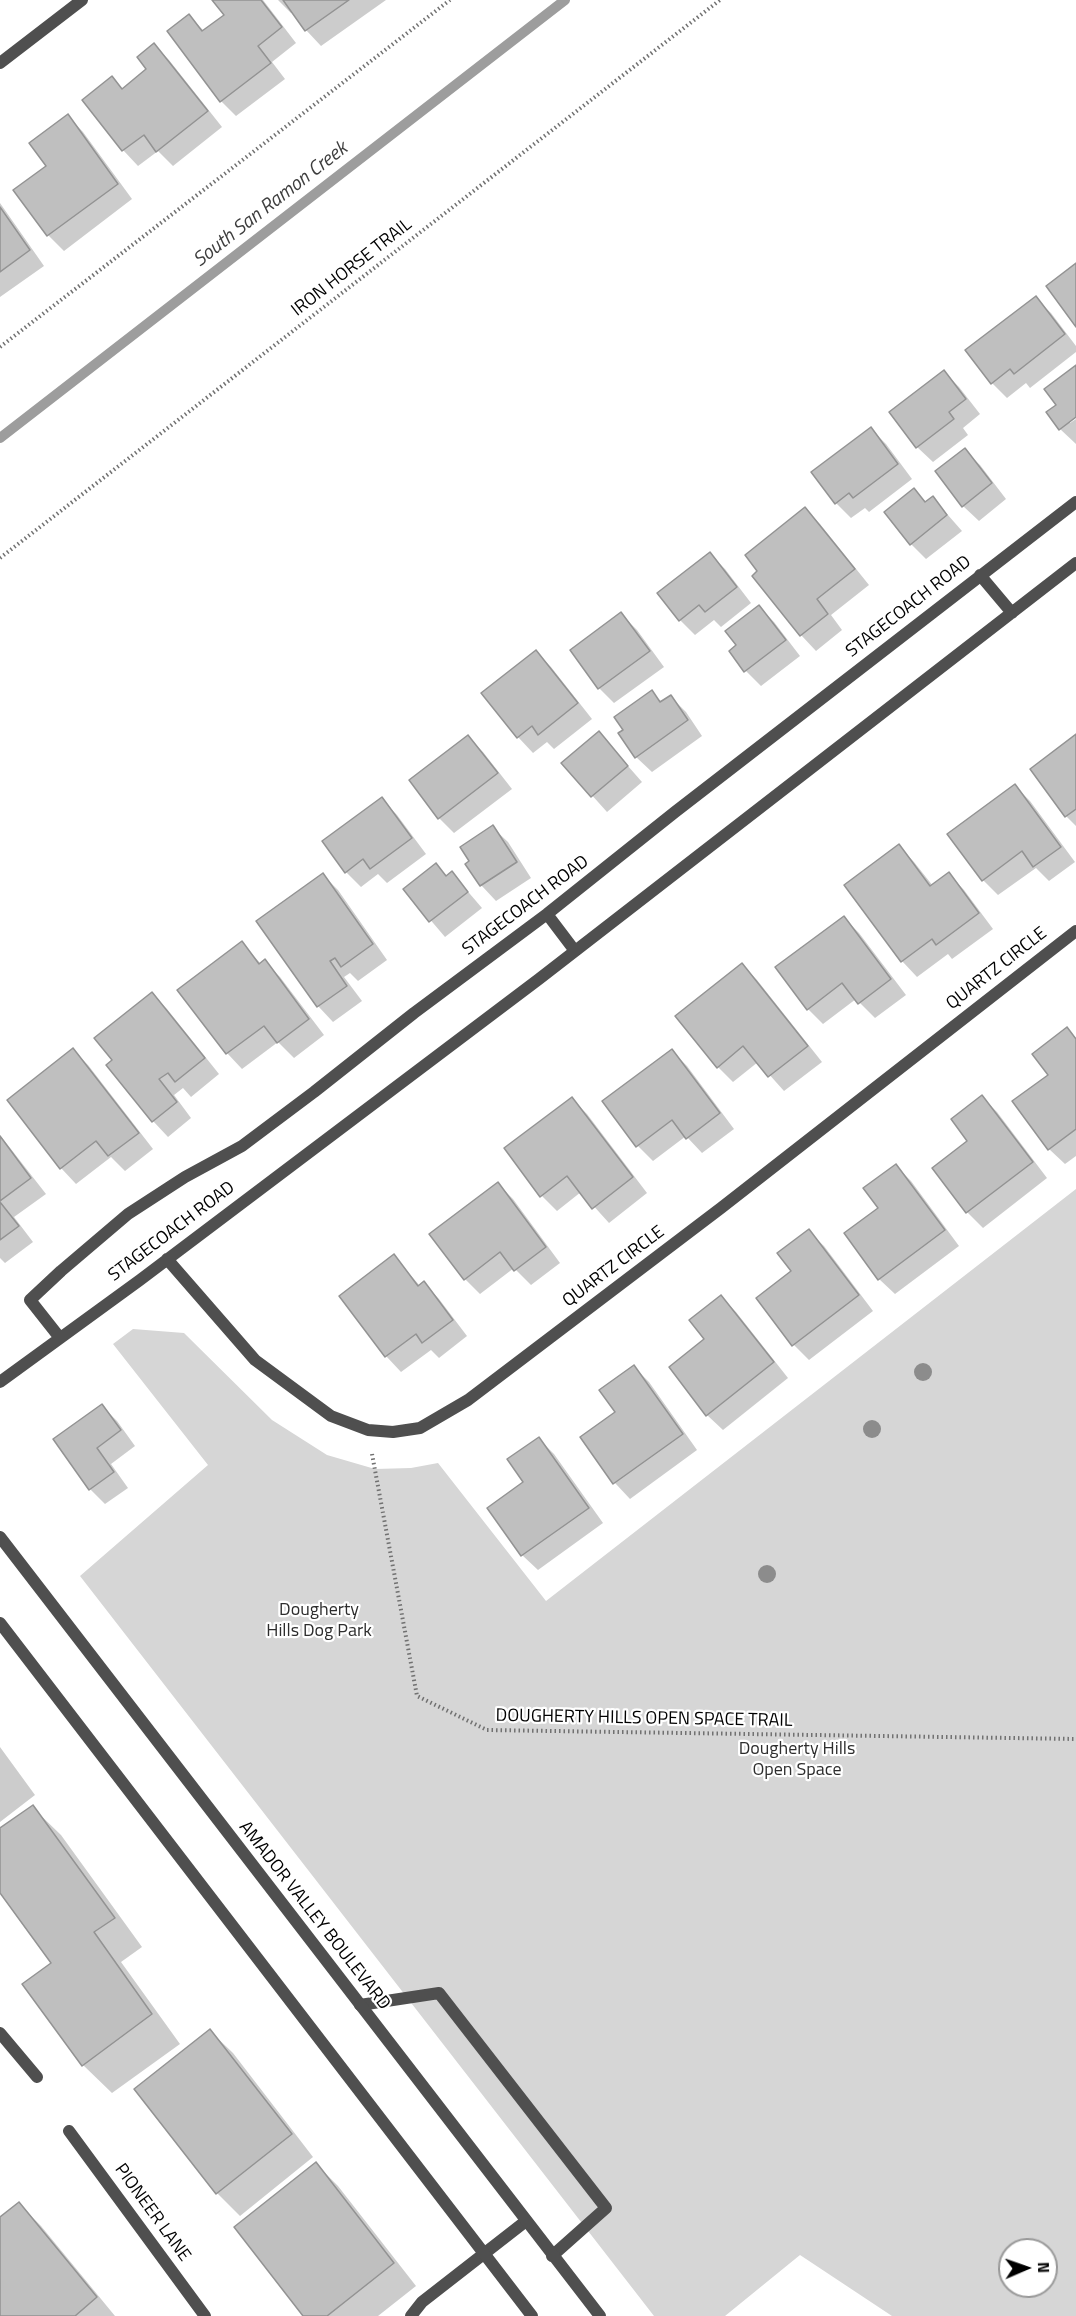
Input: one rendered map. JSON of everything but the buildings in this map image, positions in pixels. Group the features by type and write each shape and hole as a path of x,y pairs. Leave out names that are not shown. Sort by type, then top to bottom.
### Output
{"street":[{"path":"0,63 82,0"},
{"name":"STAGECOACH ROAD","path":"60,1338 30,1300 128,1215 185,1177 242,1146 314,1092 414,1013 547,914 1076,502"},
{"name":"STAGECOACH ROAD","path":"0,1382 575,951 1076,563"},
{"path":"980,575 1012,613"},
{"path":"547,914 575,951"},
{"name":"QUARTZ CIRCLE","path":"167,1259 255,1359 331,1416 368,1430 393,1432 420,1428 468,1400 712,1215 1076,931"},
{"name":"AMADOR VALLEY BOULEVARD","path":"0,1537 600,2316"},
{"path":"0,1623 532,2316"},
{"path":"360,2005 439,1993 606,2208 552,2256"},
{"path":"0,2033 37,2077"},
{"name":"PIONEER LANE","path":"69,2131 205,2316"},
{"path":"411,2316 422,2302 526,2221"}],"path":[{"path":"0,347 450,0"},
{"name":"IRON HORSE TRAIL","path":"0,558 720,0"},
{"name":"DOUGHERTY HILLS OPEN SPACE TRAIL","path":"368,1430 417,1695 487,1730 1076,1739"}],"green space":[{"name":"Dougherty Hills Open Space","path":"1076,1189 1076,2316 892,2316 800,2255 725,2316 654,2316 80,1576 208,1465 113,1344 133,1329 184,1333 272,1420 327,1455 375,1469 411,1468 438,1463 546,1601"}],"waterway":[{"name":"South San Ramon Creek","path":"0,438 565,0"}],"park label":[{"name":"Dougherty Hills Dog Park","path":"319,1621"}]}
